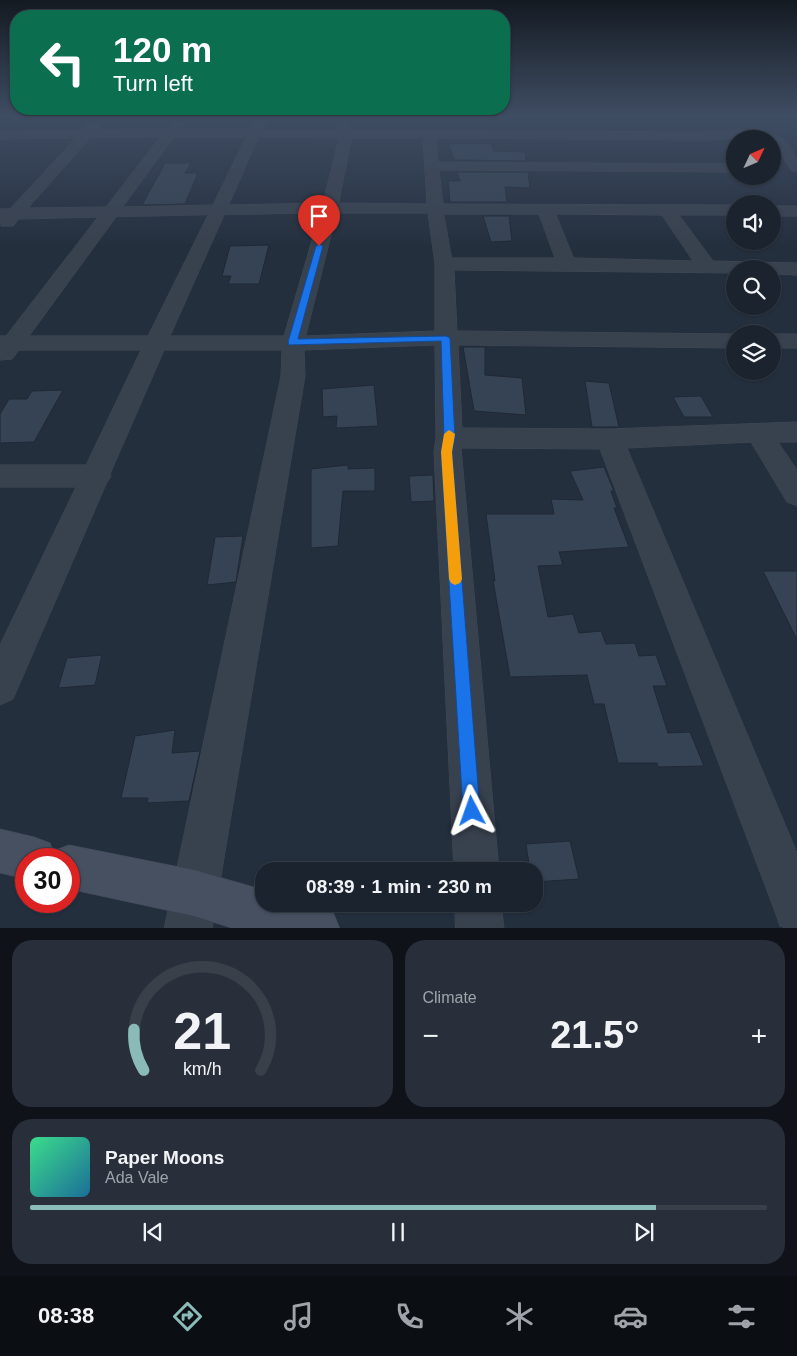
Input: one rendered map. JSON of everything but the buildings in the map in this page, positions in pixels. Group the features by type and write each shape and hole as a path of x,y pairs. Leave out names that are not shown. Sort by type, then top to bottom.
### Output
{"street":[{"path":"0,227 8,214 60,160"},
{"path":"4,349 151,160"},
{"path":"0,686 155,344 242,160"},
{"path":"191,911 260,542 294,376 293,342 330,208 338,160"},
{"path":"432,160 435,208 444,264 449,438 446,452 475,862"},
{"path":"624,160 631,169"},
{"path":"433,166 631,169 726,168"},
{"path":"693,168 704,182"},
{"path":"715,196 726,206"},
{"path":"8,214 330,208 726,210"},
{"path":"545,208 567,264"},
{"path":"667,210 707,267"},
{"path":"781,211 797,211"},
{"path":"444,264 567,264 797,269"},
{"path":"4,349 446,338 726,341"},
{"path":"781,341 797,341"},
{"path":"758,432 797,494"},
{"path":"449,438 610,439 797,432"},
{"path":"610,439 797,909"},
{"path":"0,476 96,476"},
{"path":"0,851 15,855"},
{"path":"80,870 191,911 316,928"},
{"path":"479,912 480,928"}],"slow traffic":[{"path":"449,434 446,452 455,579"}],"route":[{"path":"319,246 293,342 446,338 449,438 446,452 472,811"}]}
